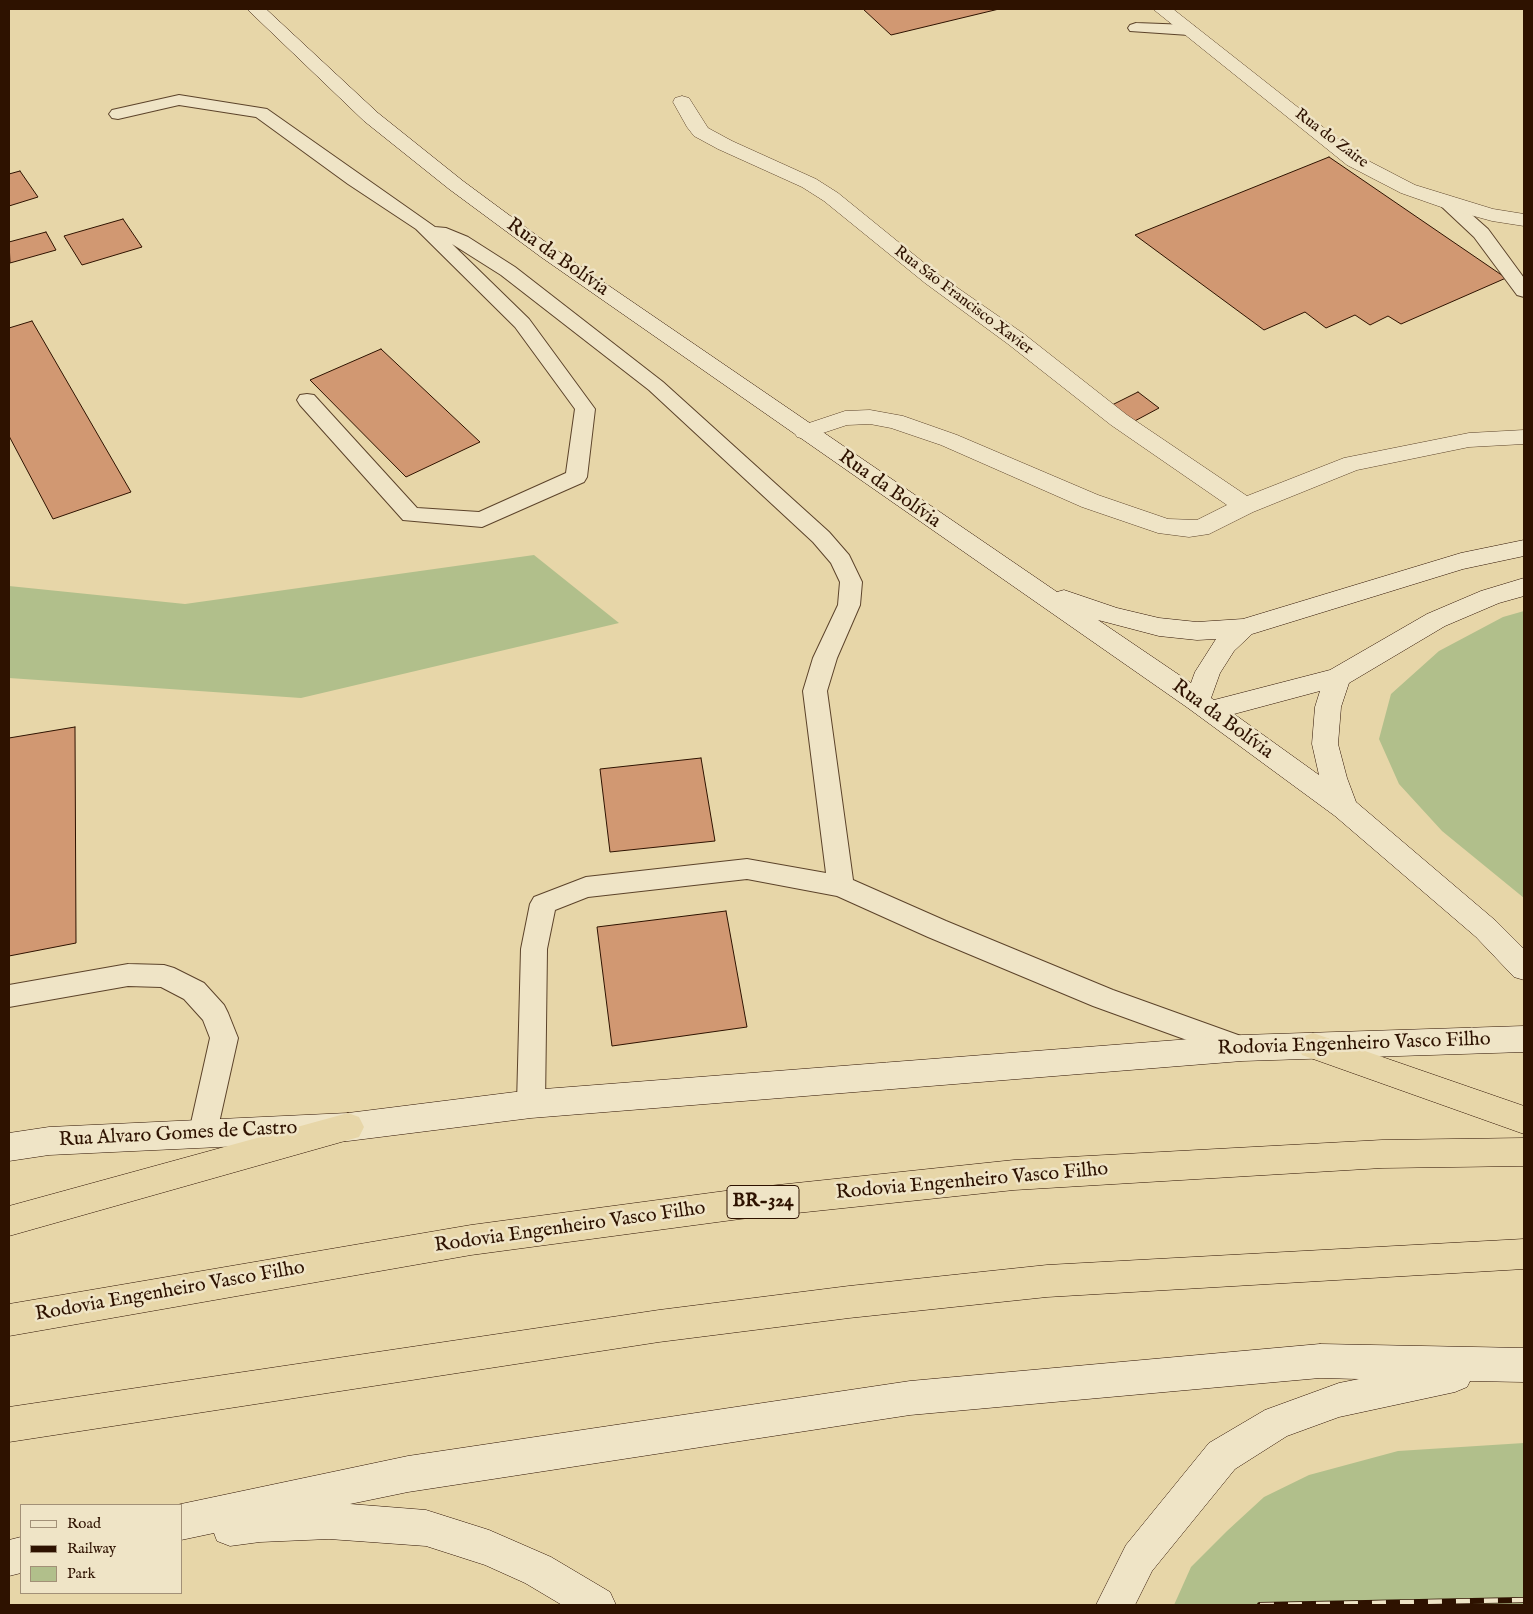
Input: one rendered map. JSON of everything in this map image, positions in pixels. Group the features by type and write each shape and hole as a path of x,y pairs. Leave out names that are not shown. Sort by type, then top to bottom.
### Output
{"highway":[{"path":"1313,1046 1524,1120"},
{"path":"9,1221 348,1127"},
{"name":"Rodovia Engenheiro Vasco Filho","path":"9,1320 471,1240 750,1203 1014,1175 1382,1154 1524,1152"},
{"path":"9,1425 659,1326 849,1302 1047,1281 1524,1254"}],"main road":[{"name":"Rua da Bolívia","path":"256,9 371,117 456,185 548,253 1204,706 1345,808 1498,940 1524,968"},
{"name":"Rua do Zaire","path":"1162,9 1354,161 1408,189 1448,203 1492,215 1524,220"},
{"name":"Rua São Francisco Xavier","path":"682,102 696,127 702,132 725,145 809,182 831,197 932,279 1016,339 1119,420 1245,506"},
{"path":"805,432 845,418 870,416 895,421 949,440 1090,501 1177,529 1201,528 1245,506 1352,463 1469,440 1524,437"},
{"path":"1009,572 1064,599 1112,616 1158,627 1198,631 1243,628 1461,561 1524,548"},
{"path":"1243,628 1225,645 1208,672 1204,706 1338,677 1436,620 1490,597 1524,587"},
{"path":"1338,677 1328,706 1325,744 1333,778 1345,808"},
{"name":"Rodovia Engenheiro Vasco Filho","path":"348,1127 531,1104 1242,1048 1524,1039"},
{"name":"Rua Alvaro Gomes de Castro","path":"9,1147 50,1141 203,1132 348,1127"},
{"path":"182,1522 408,1474 910,1398 1320,1361 1511,1365"},
{"path":"1114,1605 1139,1558 1222,1456 1277,1422 1340,1400 1511,1365"},
{"path":"182,1534 260,1524 329,1521 426,1528 489,1548 538,1570 596,1605"}],"lane":[{"path":"1136,28 1189,30"},
{"path":"118,114 179,100 261,113 354,180 422,225 460,242 508,272 656,386 820,537 841,560 851,582 849,605 824,658 815,691 841,886"},
{"path":"1448,203 1481,233 1524,291"},
{"path":"307,400 411,515 482,520 576,476 586,409 522,323 422,225"},
{"path":"531,1104 534,949 543,904 586,887 747,869 841,886 937,929 1103,998 1242,1048"},
{"path":"9,996 128,974 164,976 194,991 214,1013 224,1038 203,1132"}],"green space":[{"path":"534,555 619,623 301,698 9,678 9,586 185,604"},
{"path":"1524,611 1524,898 1442,831 1399,784 1379,739 1391,694 1439,651 1503,617"},
{"path":"1524,1443 1524,1605 1174,1605 1191,1567 1227,1531 1264,1497 1309,1475 1398,1451"}],"building":[{"path":"863,9 999,9 891,35"},
{"path":"1329,157 1506,278 1401,324 1388,316 1370,325 1355,315 1326,328 1305,312 1264,330 1135,235"},
{"path":"20,171 38,197 9,206 9,174"},
{"path":"123,219 142,247 82,265 64,236"},
{"path":"46,232 56,250 10,263 9,242"},
{"path":"32,321 131,492 53,519 9,436 9,328"},
{"path":"381,349 480,442 406,477 310,380"},
{"path":"1138,392 1159,408 1131,423 1110,406"},
{"path":"75,727 76,943 9,956 9,738"},
{"path":"701,758 715,841 610,852 600,769"},
{"path":"726,911 747,1027 612,1046 597,927"}],"railway":[{"path":"1260,1605 1524,1600"}]}
